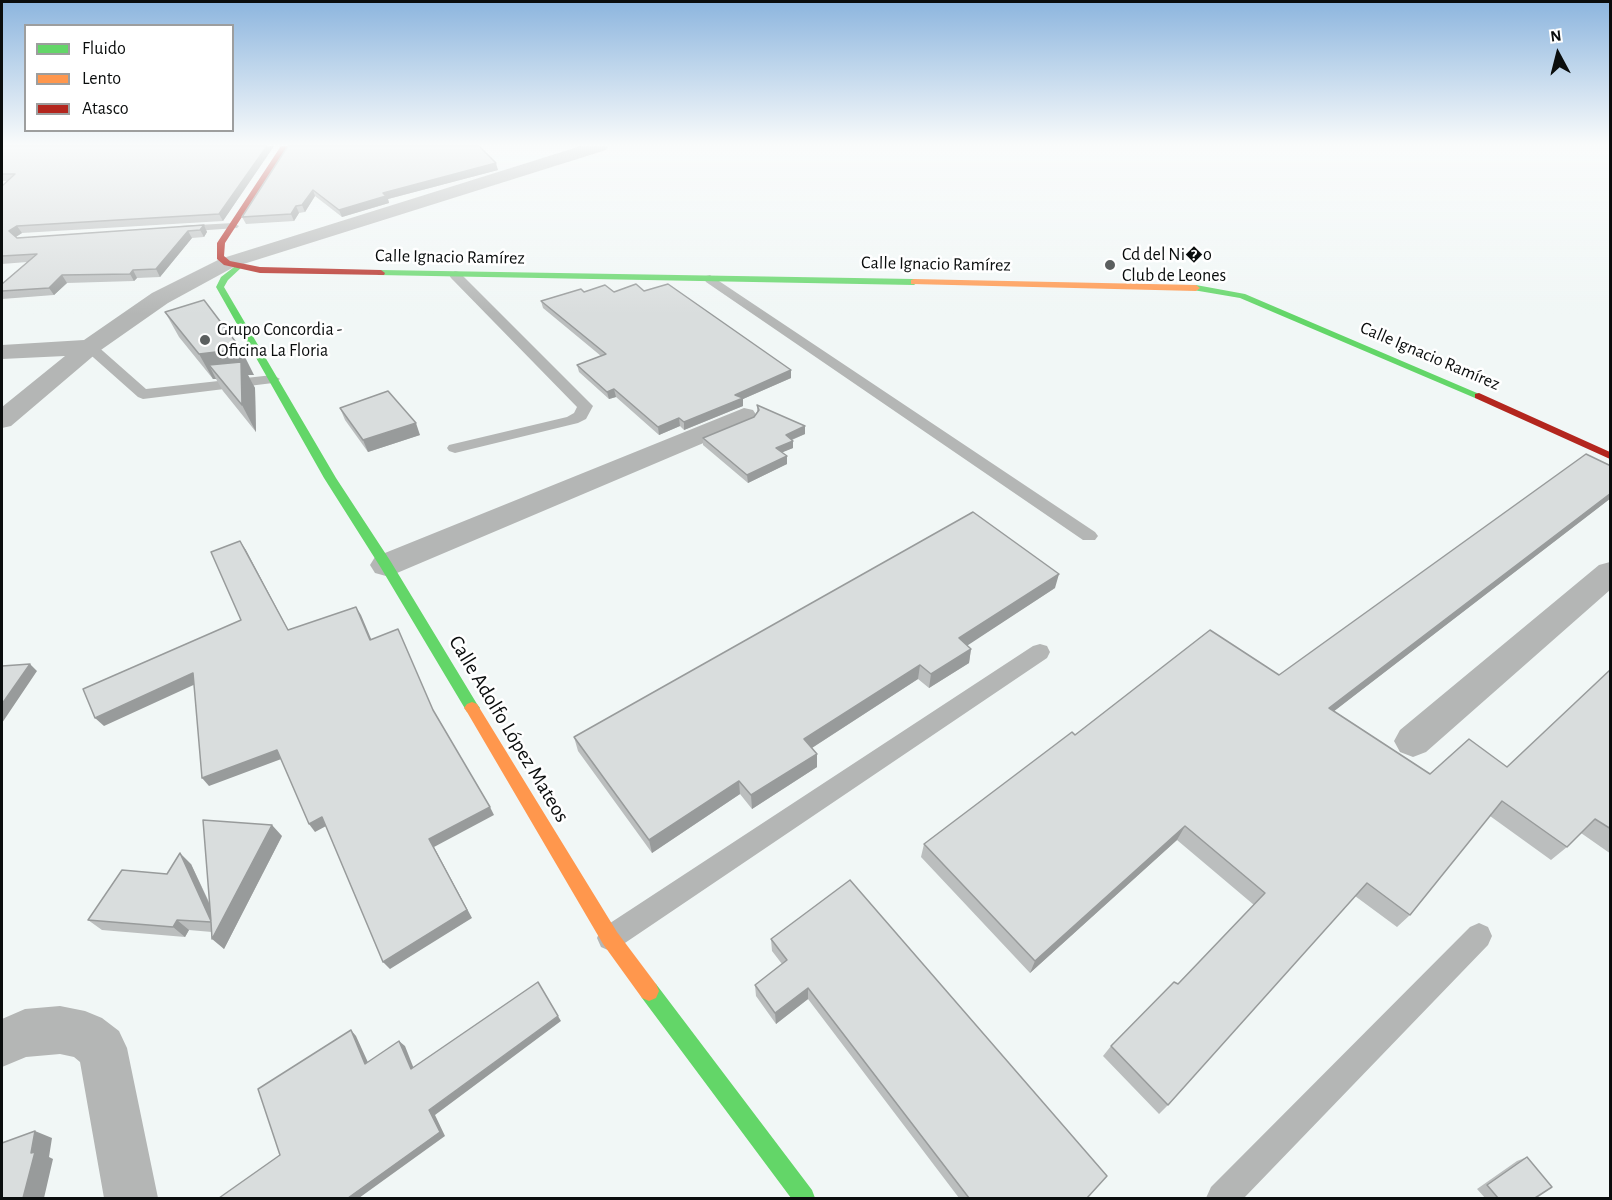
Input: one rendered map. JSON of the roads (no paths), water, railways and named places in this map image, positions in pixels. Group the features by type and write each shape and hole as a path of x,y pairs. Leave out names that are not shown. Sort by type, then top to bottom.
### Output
{"street":[{"path":"233,265 220,257 219,250 249,202"},
{"path":"2,420 90,347 160,298 233,265 427,202"},
{"name":"Calle Ignacio Ramírez","path":"233,265 260,270 455,275 1168,286 1208,289 1242,296 1607,451"},
{"name":"Calle Adolfo López Mateos","path":"233,265 220,288 330,478 386,565 610,938 804,1198"},
{"path":"2,352 90,347"},
{"path":"386,565 744,416"},
{"path":"1413,741 1611,573"},
{"path":"2,1043 25,1033 60,1030 86,1035 102,1047 131,1198"}],"lane":[{"path":"162,230 233,226"},
{"path":"455,275 585,406 580,416 572,420 455,448"},
{"path":"710,279 1089,536"},
{"path":"90,347 143,394 273,380"},
{"path":"610,938 1040,652"},
{"path":"1222,1198 1479,936"}],"place":[{"name":"Cd del Ni�o Club de Leones","path":"1110,265"},
{"name":"Grupo Concordia - Oficina La Floria","path":"205,340"}]}
